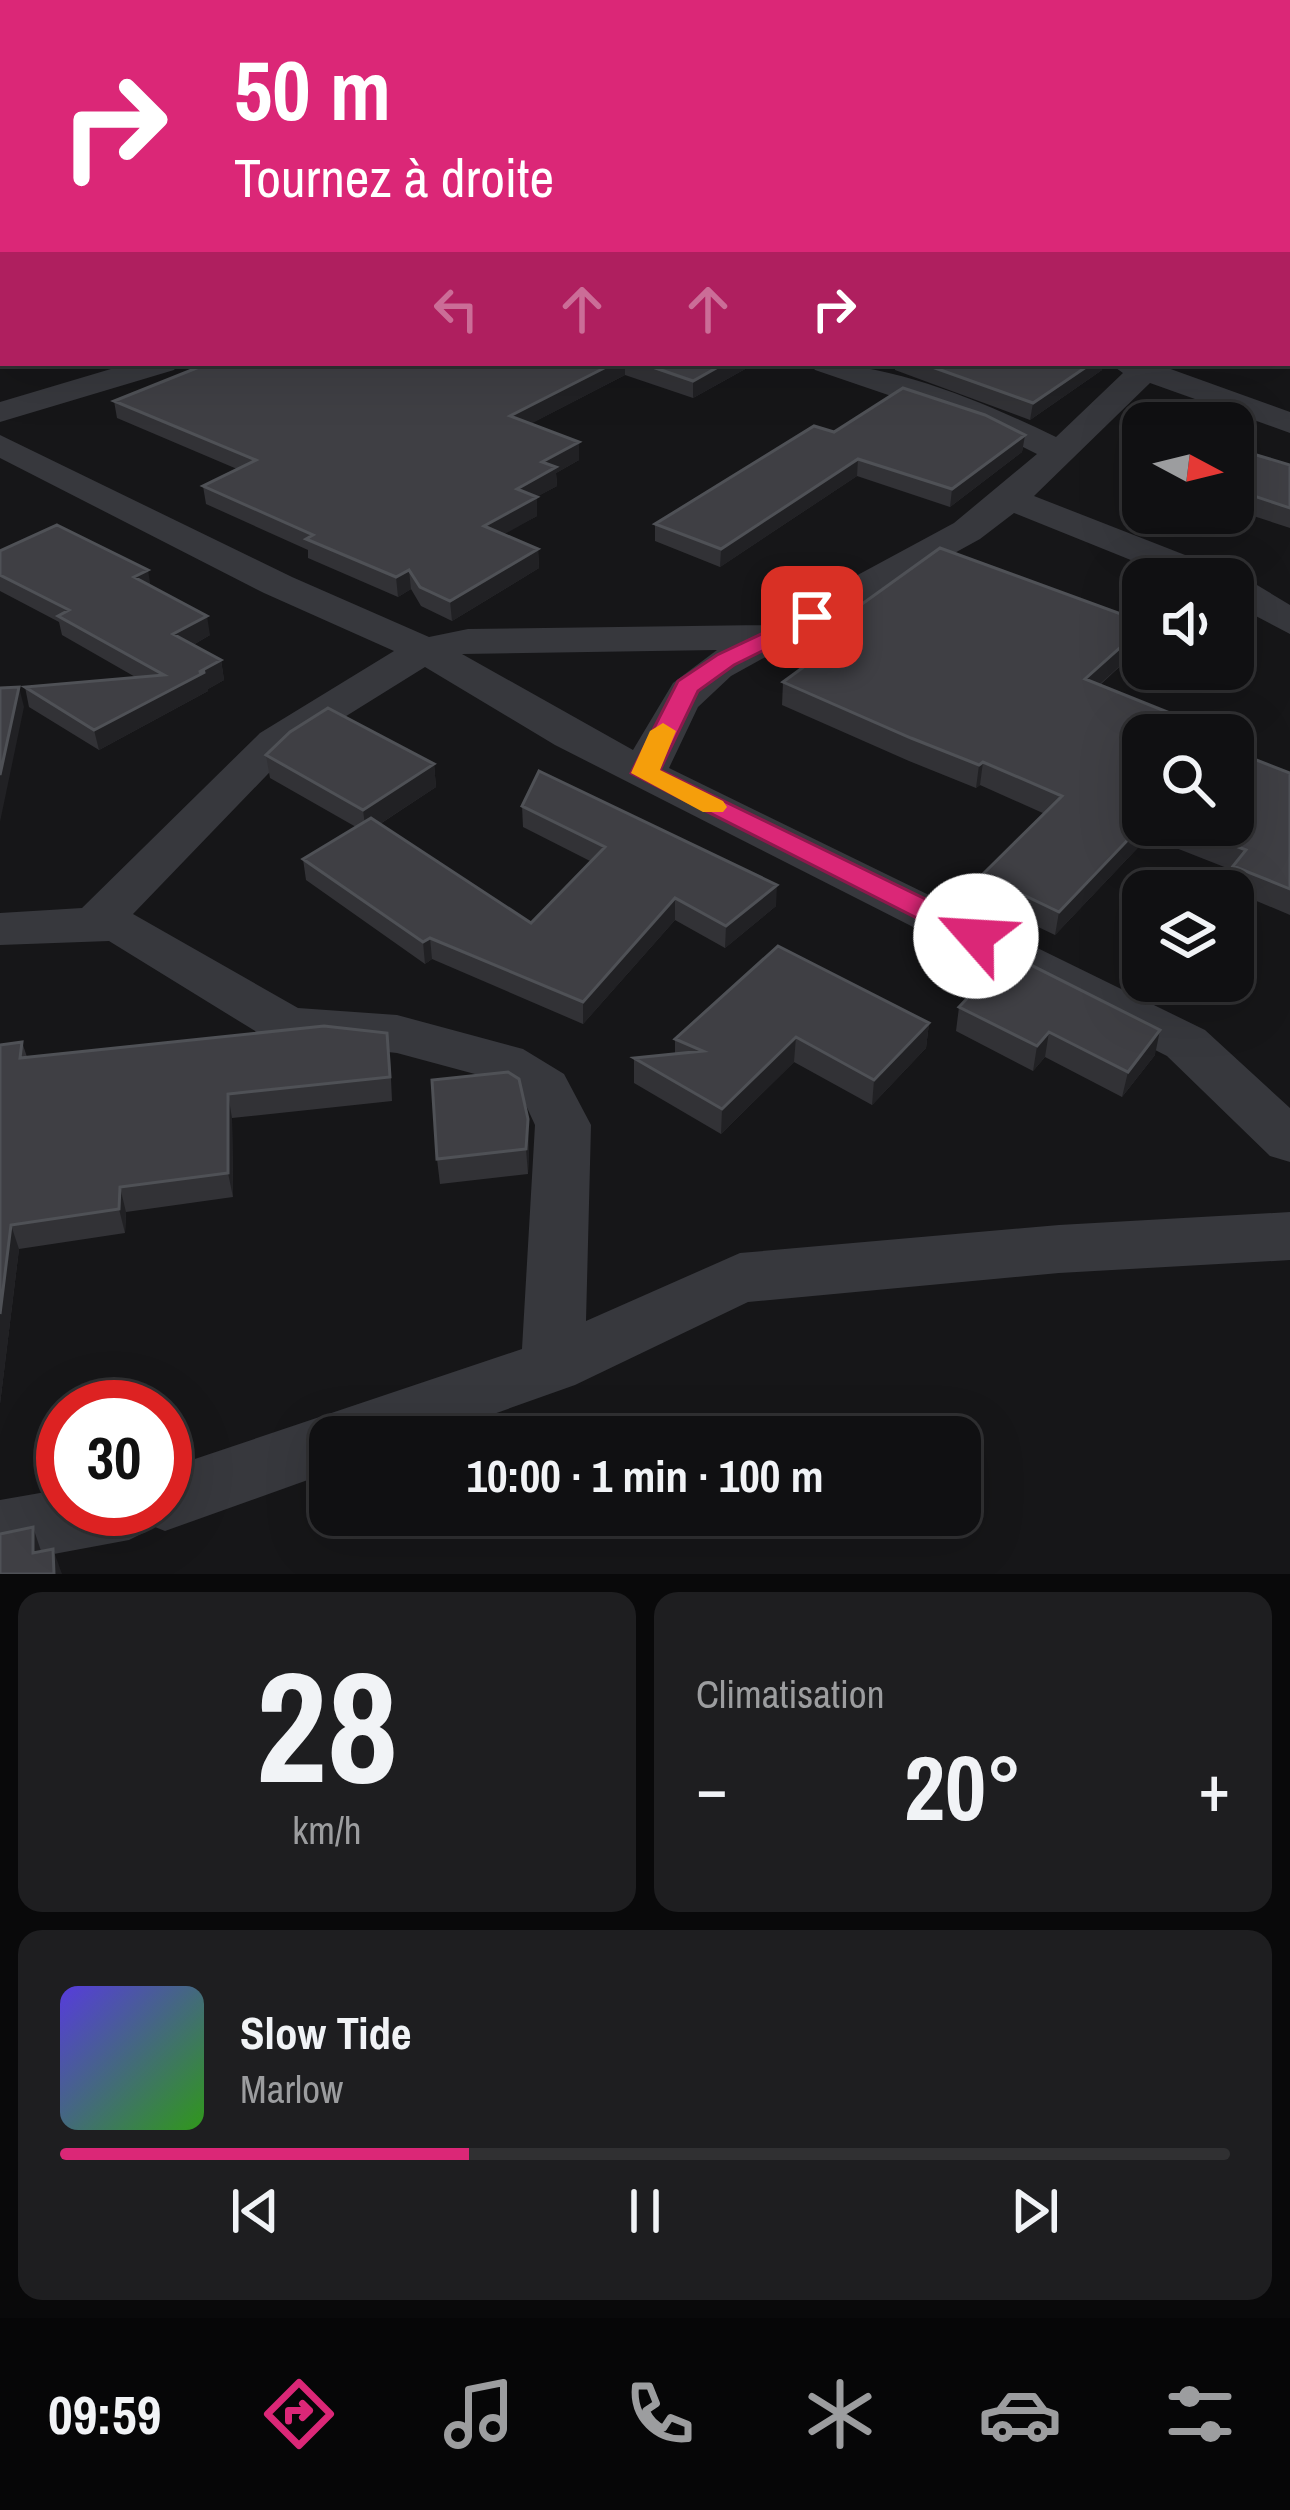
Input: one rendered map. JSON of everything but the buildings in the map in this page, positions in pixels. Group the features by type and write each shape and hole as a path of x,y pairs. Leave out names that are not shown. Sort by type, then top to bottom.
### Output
{"street":[{"path":"61,398 62,374 69,366"},
{"path":"0,412 61,398 154,366"},
{"path":"835,366 997,421 1060,452"},
{"path":"645,773 687,687 726,660 967,531 1060,452 1140,366"},
{"path":"1144,366 1290,423"},
{"path":"6,460 425,650 570,736 1186,1043 1290,1141"},
{"path":"1010,499 1159,558"},
{"path":"1254,600 1290,622"},
{"path":"95,922 275,742 425,650 469,641 773,638"},
{"path":"0,929 95,922 122,927 287,1026 397,1034 504,1063 545,1088 563,1125 553,1366"},
{"path":"408,1416 553,1366 740,1278 1290,1235"},
{"path":"192,1491 309,1450"},
{"path":"0,1532 36,1526"}],"slow traffic":[{"path":"663,731 645,773 713,807"}],"route":[{"path":"812,617 726,660 687,687 645,773 976,936"}]}
